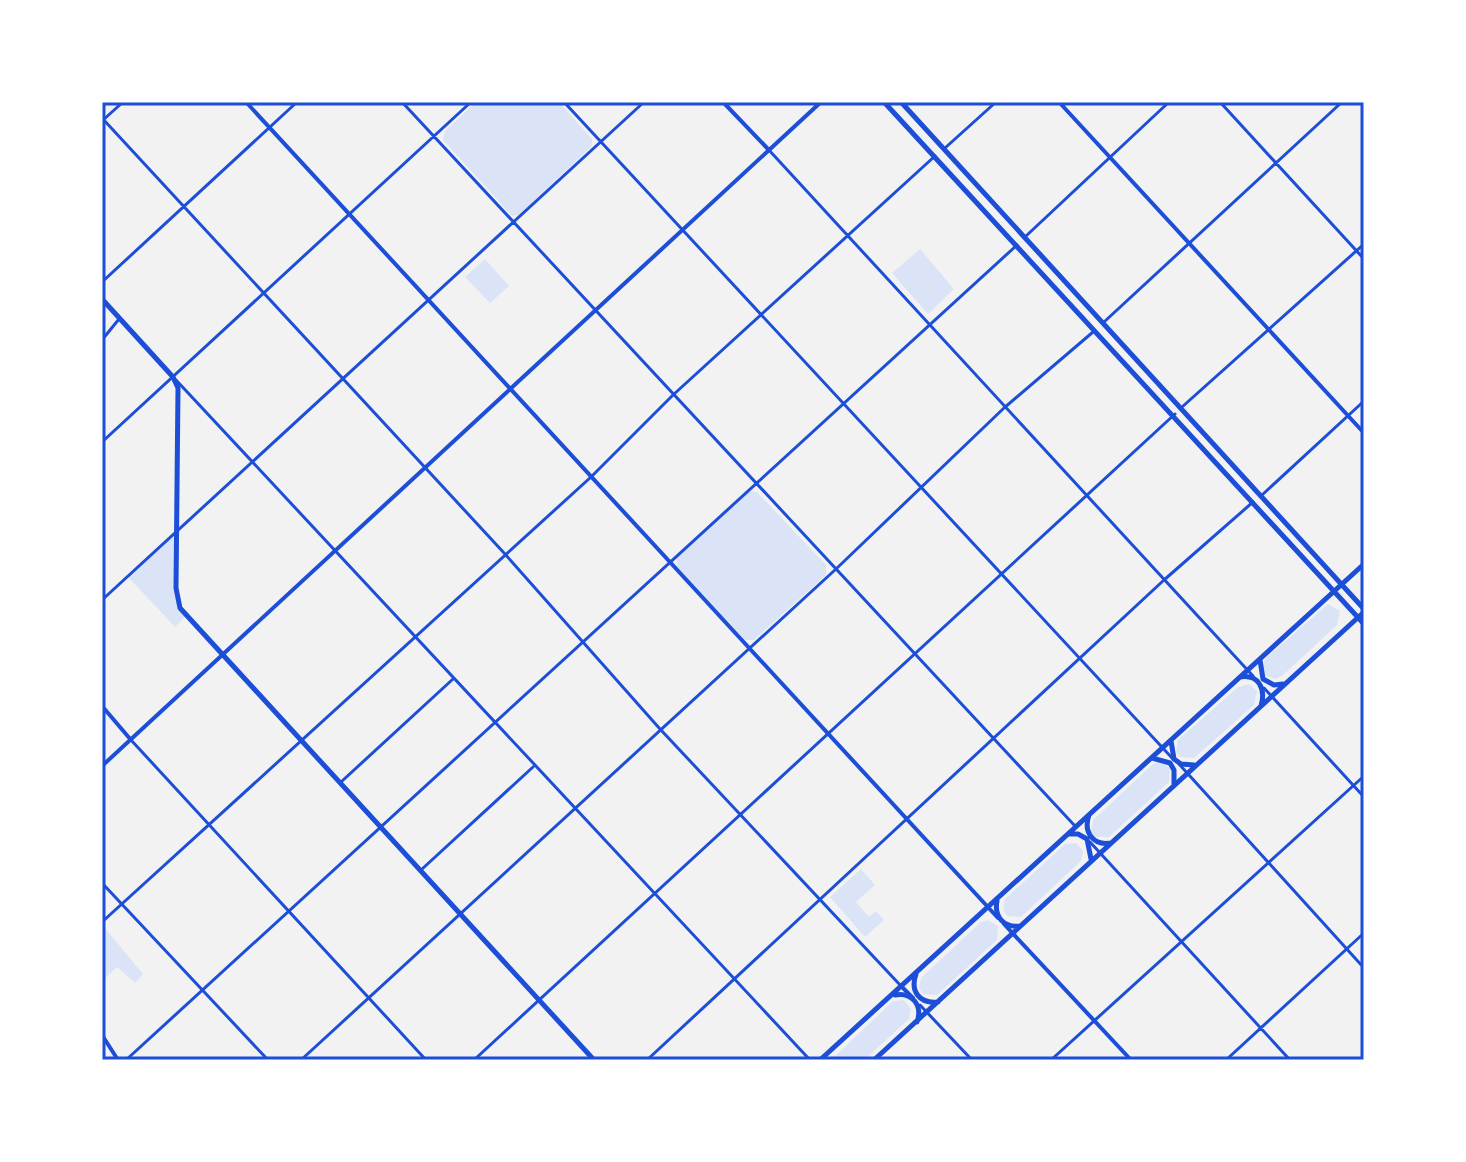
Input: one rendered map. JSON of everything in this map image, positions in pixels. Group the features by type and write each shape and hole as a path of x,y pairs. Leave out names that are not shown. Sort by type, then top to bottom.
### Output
{"main road":[{"path":"246,102 667,562 1131,1060"},
{"path":"723,102 768,149"},
{"path":"102,766 593,309 821,102"},
{"path":"884,102 1175,414 1364,624"},
{"path":"874,1060 1364,610 901,102"},
{"path":"1059,102 1364,433"},
{"path":"102,299 173,377 178,388 179,529 176,588 180,608 594,1060"},
{"path":"823,1058 1364,564"},
{"path":"1262,655 1258,667 1263,679 1274,685 1286,683"},
{"path":"1237,678 1249,676 1259,682 1264,694 1261,707"},
{"path":"102,706 131,740"},
{"path":"1176,733 1170,744 1174,759 1187,766 1199,763"},
{"path":"102,758 112,758"},
{"path":"1144,763 1155,758 1170,763 1175,776 1171,788"},
{"path":"1090,814 1086,826 1090,837 1102,844 1114,842"},
{"path":"1075,826 1087,839 1092,852 1089,864"},
{"path":"1066,835 1078,834 1087,839"},
{"path":"999,896 996,909 1000,920 1011,926 1023,925"},
{"path":"917,973 913,985 918,997 928,1003 941,1001"},
{"path":"902,987 915,1000 920,1011 916,1023"},
{"path":"892,996 904,994 915,1000"},
{"path":"102,1035 118,1060"}],"street":[{"path":"123,102 103,119 505,554 660,729 902,987"},
{"path":"102,282 297,102"},
{"path":"402,102 1075,826"},
{"path":"102,442 471,102"},
{"path":"564,102 1364,968"},
{"path":"102,600 644,102"},
{"path":"945,148 996,102"},
{"path":"1026,236 1169,102"},
{"path":"1220,102 1364,259"},
{"path":"1103,322 1342,102"},
{"path":"768,149 1364,797"},
{"path":"102,922 591,477 673,395 935,156"},
{"path":"1182,408 1364,244"},
{"path":"126,1060 1017,245"},
{"path":"102,339 119,319"},
{"path":"301,1060 836,569 1004,408 1095,330"},
{"path":"173,377 336,550 533,767 810,1060"},
{"path":"1262,495 1364,401"},
{"path":"474,1060 1175,414"},
{"path":"647,1060 1164,580 1254,501"},
{"path":"341,782 454,678"},
{"path":"131,740 426,1060"},
{"path":"421,870 533,767"},
{"path":"1051,1060 1364,776"},
{"path":"1087,839 1290,1060"},
{"path":"102,883 268,1060"},
{"path":"1226,1060 1364,933"},
{"path":"915,1000 972,1060"}],"shaded area":[{"path":"476,102 559,102 592,139 592,146 519,215 512,216 443,140 445,131"},
{"path":"920,249 954,289 928,314 892,273"},
{"path":"485,259 509,286 490,303 465,277"},
{"path":"749,491 757,492 826,565 826,575 754,640 745,640 677,566 677,556"},
{"path":"179,529 177,595 186,616 175,627 128,577"},
{"path":"1328,604 1340,611 1337,625 1282,676 1275,679 1265,675 1262,665 1266,658"},
{"path":"1249,684 1257,691 1254,705 1194,758 1180,757 1176,751 1178,740 1238,687"},
{"path":"1160,762 1170,768 1169,782 1109,837 1095,837 1091,831 1093,820 1153,764"},
{"path":"1076,843 1083,851 1081,861 1021,917 1007,916 1003,910 1005,899 1065,844"},
{"path":"861,869 875,885 856,902 869,917 876,911 884,920 865,937 830,897"},
{"path":"988,920 998,926 997,940 937,995 923,994 919,988 921,978 981,922"},
{"path":"105,928 143,974 135,983 117,967 102,981"},
{"path":"904,1000 911,1009 909,1019 864,1060 831,1060 893,1001"}]}
